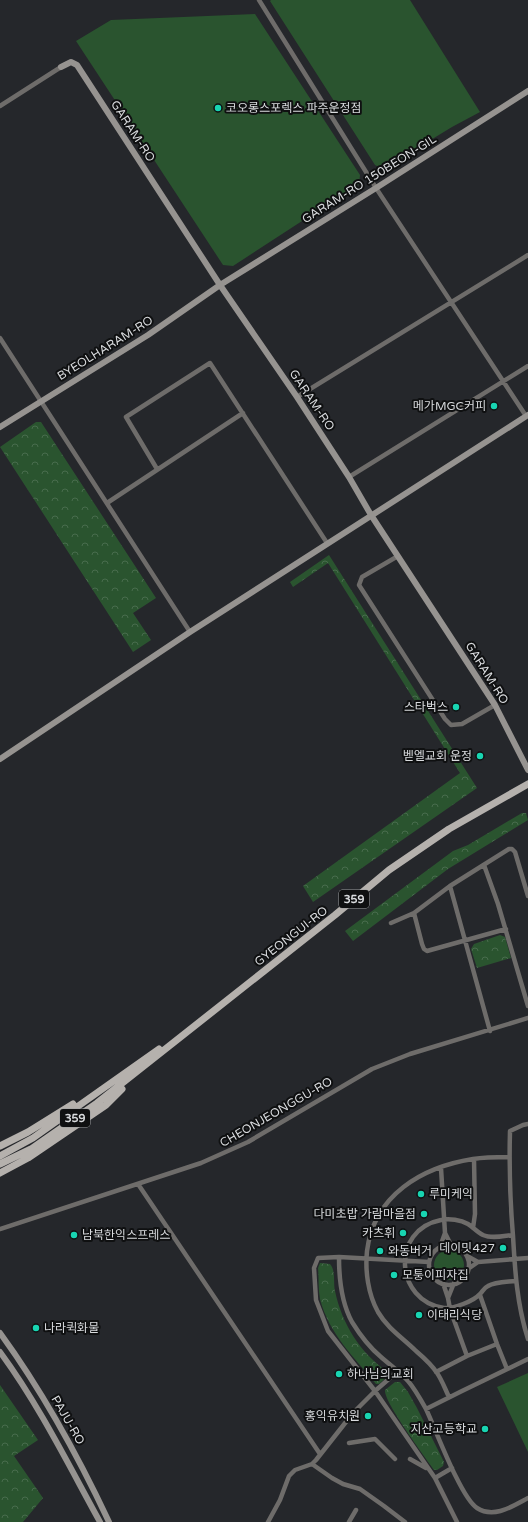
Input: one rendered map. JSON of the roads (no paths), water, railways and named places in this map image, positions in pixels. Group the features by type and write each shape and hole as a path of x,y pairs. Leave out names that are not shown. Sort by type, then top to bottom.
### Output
{"main road":[{"name":"GYEONGUI-RO","path":"0,1156 33,1138 190,1030 335,915 389,870 449,829 528,784"},
{"name":"GYEONGUI-RO","path":"0,1164 31,1149 98,1103 145,1062"},
{"path":"0,1146 28,1132 145,1062"},
{"path":"0,1173 28,1158 106,1105 145,1062"}],"street":[{"path":"0,759 190,632 527,416 503,382 376,188 259,0"},
{"name":"GARAM-RO","path":"60,67 71,62 76,66 220,285 297,397 349,477 371,515 495,705 528,770"},
{"path":"0,106 60,67"},
{"name":"GARAM-RO 150BEON-GIL","path":"220,285 528,91"},
{"path":"297,397 528,255"},
{"name":"BYEOLHARAM-RO","path":"0,427 148,335 220,285"},
{"path":"0,338 190,632"},
{"path":"157,469 126,417 210,363 328,543"},
{"path":"349,477 528,366"},
{"path":"107,503 243,413"},
{"path":"398,556 362,577 359,585 445,719 451,725 459,724 495,705"},
{"path":"391,923 414,913 450,886 509,849 512,849 515,852 528,896"},
{"path":"484,865 506,929 528,1006"},
{"path":"450,886 490,1031"},
{"path":"414,913 424,949 427,951 506,929"},
{"name":"CHEONJEONGGU-RO","path":"0,1229 201,1163 233,1149 355,1078 391,1061 528,1018"},
{"path":"528,1124 510,1131 515,1281 524,1328 528,1339"},
{"path":"449,1397 436,1372 416,1350 393,1331 379,1313 371,1296 367,1276 366,1259 368,1242 374,1225 383,1208 394,1194 409,1182 424,1174 474,1159 510,1156"},
{"path":"473,1228 475,1214 474,1159"},
{"path":"441,1168 443,1220 445,1233 451,1245"},
{"path":"138,1184 320,1454"},
{"path":"513,1235 491,1237 483,1235 468,1224 456,1220 433,1222 415,1234 409,1244 404,1261 406,1275 421,1300 434,1306 450,1309 472,1300 480,1295 490,1284 515,1281"},
{"path":"440,1247 451,1245 460,1248 466,1256 468,1265 464,1278 454,1283 443,1283 434,1278 431,1273 429,1262 432,1254 440,1247 445,1233"},
{"path":"466,1256 478,1262"},
{"path":"339,1257 342,1295 352,1321 368,1346 398,1371 417,1394 426,1409 452,1468 472,1503 486,1512 494,1513 500,1512 528,1498"},
{"path":"429,1262 339,1257 318,1258 314,1268 316,1300 328,1331 375,1391 435,1478 457,1522"},
{"path":"468,1269 478,1262 528,1258"},
{"path":"443,1283 450,1309 467,1356"},
{"path":"448,1298 454,1283"},
{"path":"480,1295 507,1369"},
{"name":"PAJU-RO","path":"0,1334 30,1377 62,1430 109,1522"},
{"path":"436,1372 467,1356 497,1344"},
{"name":"PAJU-RO","path":"0,1352 21,1381 38,1409 100,1522"},
{"path":"426,1409 528,1360"},
{"path":"268,1522 280,1500 289,1476 295,1470 312,1464 344,1423 375,1391 398,1371"},
{"path":"349,1443 375,1439 395,1459"},
{"path":"410,1459 428,1469"},
{"path":"312,1464 343,1484 360,1489 405,1522"},
{"path":"435,1478 452,1468"},
{"path":"349,1522 356,1510"}],"place":[{"name":"코오롱스포렉스 파주운정점","path":"218,108"},
{"name":"메가MGC커피","path":"494,406"},
{"name":"스타벅스","path":"456,707"},
{"name":"벧엘교회 운정","path":"480,756"},
{"name":"루미케익","path":"421,1194"},
{"name":"다미초밥 가람마을점","path":"424,1214"},
{"name":"카츠휘","path":"403,1233"},
{"name":"남북한익스프레스","path":"74,1235"},
{"name":"데이밋427","path":"503,1248"},
{"name":"와동버거","path":"380,1251"},
{"name":"모퉁이피자집","path":"394,1275"},
{"name":"이태리식당","path":"419,1315"},
{"name":"나라퀵화물","path":"36,1328"},
{"name":"하나님의교회","path":"339,1374"},
{"name":"홍익유치원","path":"368,1416"},
{"name":"지산고등학교","path":"485,1429"}]}
